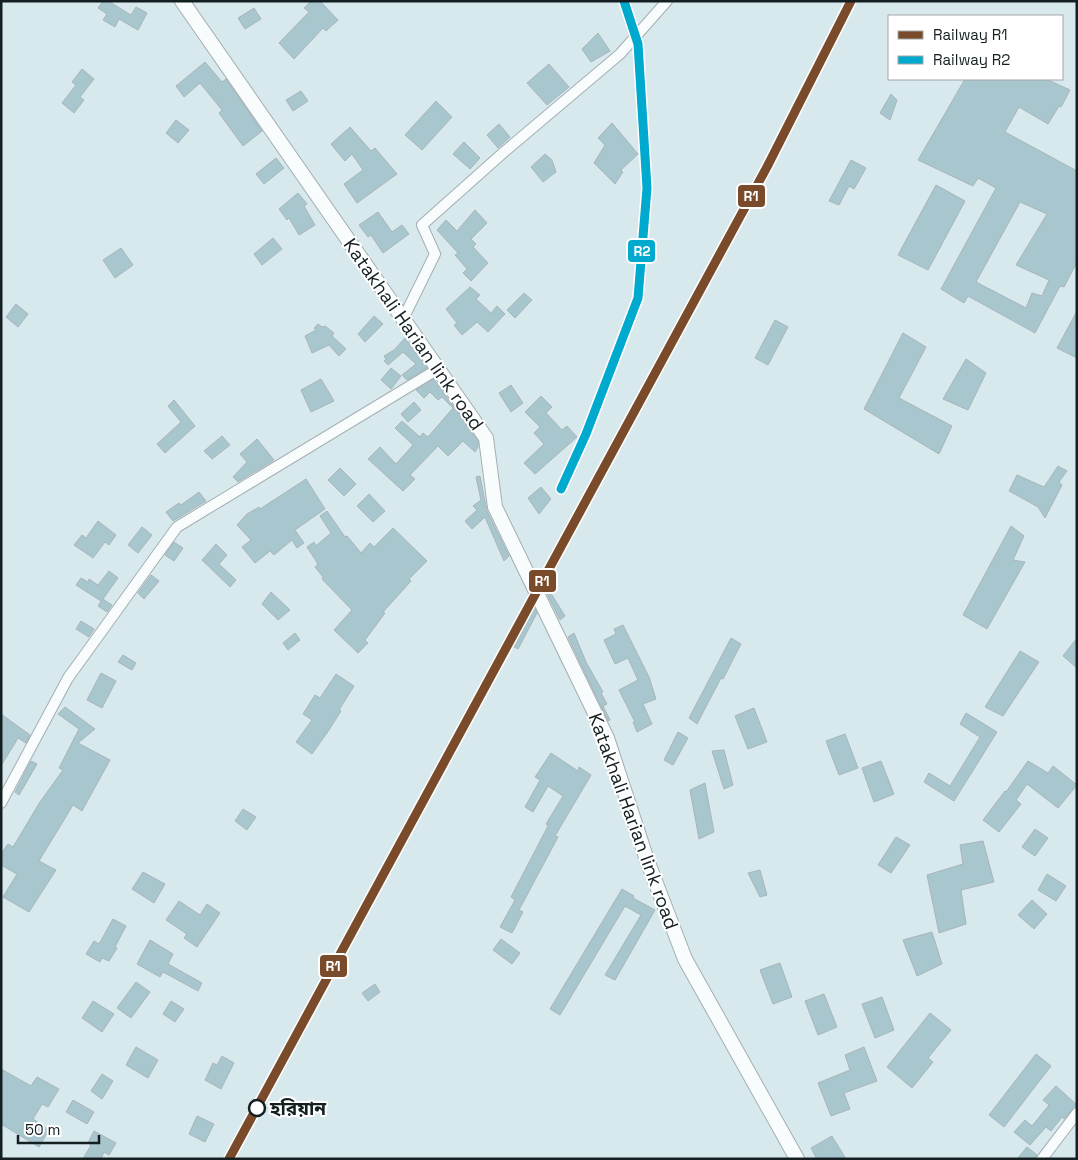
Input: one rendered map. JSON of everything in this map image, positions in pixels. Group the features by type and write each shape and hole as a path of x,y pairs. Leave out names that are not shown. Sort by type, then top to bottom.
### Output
{"street":[{"name":"Katakhali Harian link road","path":"182,1 486,438 495,507 607,738 646,860 685,958 797,1159"},
{"path":"403,319 434,254 422,225 504,152 620,54 667,1"},
{"path":"1,803 68,678 177,527 438,369"},
{"path":"1042,1159 1077,1113"}],"building":[{"path":"103,1 108,1 131,15 136,7 147,13 138,30 119,19 115,27 103,20 107,14 98,8"},
{"path":"311,1 320,1 338,20 326,31 323,28 294,59 279,43 309,12 304,8"},
{"path":"254,8 261,19 245,29 238,18"},
{"path":"598,33 610,51 591,62 582,49"},
{"path":"205,62 222,82 226,79 262,131 243,146 219,113 222,110 200,83 184,97 176,86"},
{"path":"549,64 569,87 547,105 527,83"},
{"path":"82,69 94,79 80,97 84,100 74,113 62,103 76,85 72,82"},
{"path":"964,80 1048,80 1070,90 1061,107 1059,106 1048,124 1019,107 1005,132 1077,171 1077,262 1064,287 1060,286 1035,333 968,296 964,303 941,289 996,188 978,178 973,186 918,160","holes":["1020,202 1047,214 1016,265 1049,280 1042,296 1032,293 1026,308 976,282"]},
{"path":"301,91 308,101 293,111 286,100"},
{"path":"891,94 897,100 890,120 880,113"},
{"path":"436,101 452,117 422,150 405,135"},
{"path":"176,120 189,130 178,143 166,133"},
{"path":"612,123 638,154 621,170 623,172 615,184 594,163 605,145 598,138"},
{"path":"499,124 510,137 498,148 487,135"},
{"path":"350,127 371,151 375,148 397,174 357,203 344,184 363,170 352,154 345,161 331,144"},
{"path":"464,142 480,158 470,169 453,154"},
{"path":"545,154 552,160 556,172 543,182 531,167"},
{"path":"276,158 284,168 264,184 256,174"},
{"path":"851,160 866,168 854,189 849,186 839,205 829,201"},
{"path":"936,185 965,201 928,270 898,255"},
{"path":"298,193 307,204 304,206 315,225 299,235 289,218 287,220 279,209"},
{"path":"475,210 487,223 471,239 476,244 473,247 488,263 471,281 463,273 467,269 455,255 458,253 437,230 446,220 457,231"},
{"path":"378,212 392,232 402,225 409,234 383,253 371,235 368,237 359,225"},
{"path":"273,238 282,249 262,265 254,254"},
{"path":"121,248 133,265 115,278 103,260"},
{"path":"470,287 480,295 476,299 491,313 497,306 505,314 488,332 477,322 462,335 454,325 457,323 446,309"},
{"path":"524,293 532,300 515,318 507,310"},
{"path":"16,304 28,314 18,327 6,317"},
{"path":"1077,311 1077,358 1057,348"},
{"path":"374,316 383,324 365,342 358,334"},
{"path":"775,320 788,327 768,365 755,358"},
{"path":"318,324 322,327 325,326 334,333 332,336 346,349 339,356 329,345 312,353 305,336 316,330 314,328"},
{"path":"903,333 926,347 899,398 952,426 939,454 864,409"},
{"path":"405,338 427,368 407,380 402,375 416,364 403,352 388,365 384,361 386,359 384,356 394,350"},
{"path":"966,359 986,373 968,410 943,399"},
{"path":"391,368 401,376 391,389 381,380"},
{"path":"321,379 334,401 311,412 301,390"},
{"path":"434,379 478,441 478,447 475,452 463,441 448,456 438,446 410,475 415,479 403,491 368,459 380,447 396,464 413,445 395,428 402,421 420,437 423,433 428,437 453,408 442,397 438,400 430,392 424,398 416,390"},
{"path":"511,385 523,403 511,412 499,393"},
{"path":"541,396 552,407 546,413 562,430 567,426 577,437 535,474 524,463 544,444 534,433 540,427 525,412"},
{"path":"174,400 195,426 165,453 157,444 181,422 168,406"},
{"path":"414,402 421,410 408,422 401,414"},
{"path":"222,436 230,445 212,459 204,451"},
{"path":"257,439 274,460 238,482 233,477 247,462 240,454"},
{"path":"1058,466 1067,471 1059,482 1062,485 1045,518 1038,507 1009,491 1017,475 1044,487"},
{"path":"340,468 356,484 344,496 328,480"},
{"path":"480,476 487,511 509,556 504,561 485,517 472,529 465,521 477,510 473,506 481,500 476,477"},
{"path":"306,479 325,509 295,530 304,543 297,548 292,540 274,555 270,551 255,563 242,547 251,540 237,525 247,514 259,507 260,509"},
{"path":"541,487 551,499 539,514 528,498"},
{"path":"199,492 206,501 173,521 166,512 179,503 181,505"},
{"path":"369,494 385,511 373,522 357,506"},
{"path":"327,511 345,537 347,536 361,553 370,543 374,547 393,528 427,561 409,579 411,581 383,612 385,613 365,640 368,643 358,653 334,630 352,610 322,579 323,577 315,567 318,564 307,547 314,542 316,546 331,533 320,516"},
{"path":"98,521 116,535 109,545 105,542 93,558 74,545 82,535 86,538"},
{"path":"1011,526 1024,536 1013,560 1025,562 987,629 963,615"},
{"path":"142,527 152,535 138,553 128,545"},
{"path":"174,542 183,548 174,561 165,555"},
{"path":"216,544 227,555 219,564 236,580 230,587 202,560"},
{"path":"109,571 118,578 103,599 112,605 107,612 98,606 101,601 76,585 81,578 88,582 89,579 98,585"},
{"path":"151,575 159,581 144,599 138,593"},
{"path":"544,582 565,616 560,620 542,584"},
{"path":"271,592 290,610 278,620 262,604"},
{"path":"529,596 537,613 518,649 505,642"},
{"path":"81,621 94,629 89,637 76,629"},
{"path":"623,625 649,677 656,699 643,704 652,724 637,732 633,722 635,722 619,690 638,680 628,658 615,664 604,640 616,634 614,629"},
{"path":"295,633 300,640 288,650 283,643"},
{"path":"574,633 586,662 603,692 601,693 607,704 603,706 610,720 608,721 568,637"},
{"path":"731,638 741,644 697,724 689,718"},
{"path":"1077,638 1077,668 1063,656"},
{"path":"1020,651 1039,662 1003,716 985,707"},
{"path":"123,655 136,663 132,670 118,662"},
{"path":"101,673 116,681 102,708 87,700"},
{"path":"336,674 354,686 339,710 341,711 312,754 296,742 312,720 303,714 315,695 320,698"},
{"path":"65,707 95,729 78,743 110,760 82,811 73,805 39,861 56,870 29,912 3,897 17,874 1,865 1,854 8,844 13,847 40,802 63,770 59,768 79,729 58,714"},
{"path":"754,708 767,742 748,749 735,716"},
{"path":"966,713 997,732 954,801 924,782 929,773 950,786 980,737 960,724"},
{"path":"1,714 30,735 26,743 18,738 1,766"},
{"path":"678,732 688,738 673,765 664,760"},
{"path":"845,734 858,768 839,775 826,741"},
{"path":"724,750 733,785 724,789 712,751"},
{"path":"551,753 578,771 579,767 591,775 555,836 558,837 519,910 523,912 512,933 500,927 515,900 511,897 548,826 546,824 563,796 548,786 533,812 525,807 540,780 535,777"},
{"path":"31,761 37,764 19,795 15,792"},
{"path":"881,761 894,794 874,802 862,768"},
{"path":"1028,761 1048,773 1053,766 1077,785 1058,808 1027,784 1016,800 1021,804 999,832 983,820"},
{"path":"705,783 714,832 699,839 690,790"},
{"path":"243,809 256,817 247,830 235,821"},
{"path":"1035,829 1048,838 1035,856 1022,847"},
{"path":"896,837 910,845 891,873 878,865"},
{"path":"983,841 994,882 961,890 966,924 939,933 927,875 963,864 960,845"},
{"path":"760,870 767,895 760,897 748,873"},
{"path":"143,872 165,884 154,903 132,889"},
{"path":"1047,874 1066,886 1056,901 1038,890"},
{"path":"622,889 634,896 633,898 655,910 615,980 605,975 641,915 625,906 560,1015 550,1009"},
{"path":"1032,900 1047,914 1034,929 1018,915"},
{"path":"179,901 200,915 207,904 220,913 197,947 184,938 187,934 166,920"},
{"path":"113,919 126,926 115,947 117,948 109,961 102,958 100,962 86,954 94,941 99,944"},
{"path":"932,932 942,964 917,976 903,940"},
{"path":"501,939 520,953 512,964 493,950"},
{"path":"150,940 173,954 168,964 202,983 198,991 163,972 160,977 137,964"},
{"path":"780,963 792,997 773,1004 760,970"},
{"path":"136,982 150,992 131,1018 117,1008"},
{"path":"375,984 380,992 368,1001 362,993"},
{"path":"824,994 837,1027 818,1035 805,1001"},
{"path":"882,997 894,1030 875,1038 862,1004"},
{"path":"93,1001 114,1014 102,1032 82,1018"},
{"path":"171,1001 184,1009 175,1022 163,1014"},
{"path":"930,1013 951,1030 928,1058 933,1062 912,1088 887,1067"},
{"path":"136,1047 158,1060 148,1078 126,1065"},
{"path":"864,1047 877,1081 844,1093 850,1109 831,1116 818,1083 850,1070 845,1055"},
{"path":"1036,1054 1051,1066 1004,1127 989,1115"},
{"path":"222,1056 234,1063 221,1089 205,1080 213,1063 217,1065"},
{"path":"1,1069 31,1086 37,1077 59,1089 48,1107 42,1104 33,1119 49,1130 39,1147 1,1124"},
{"path":"102,1074 113,1081 102,1099 91,1091"},
{"path":"1056,1086 1077,1105 1064,1119 1062,1117 1051,1131 1046,1127 1030,1145 1014,1132 1025,1120 1032,1126 1049,1105 1043,1100"},
{"path":"73,1100 94,1112 87,1124 66,1112"},
{"path":"197,1116 214,1124 205,1142 189,1134"},
{"path":"94,1131 116,1143 109,1155 104,1152 101,1159 83,1159 91,1145 88,1143"},
{"path":"832,1136 846,1159 817,1159 811,1148"},
{"path":"1027,1147 1037,1155 1035,1159 1017,1159"}],"rail line":[{"name":"R2","path":"561,489 586,434 638,298 647,188 638,44 624,1"},
{"name":"R1","path":"229,1159 768,165 851,1"}],"place":[{"name":"হরিয়ান","path":"257,1108"}]}
